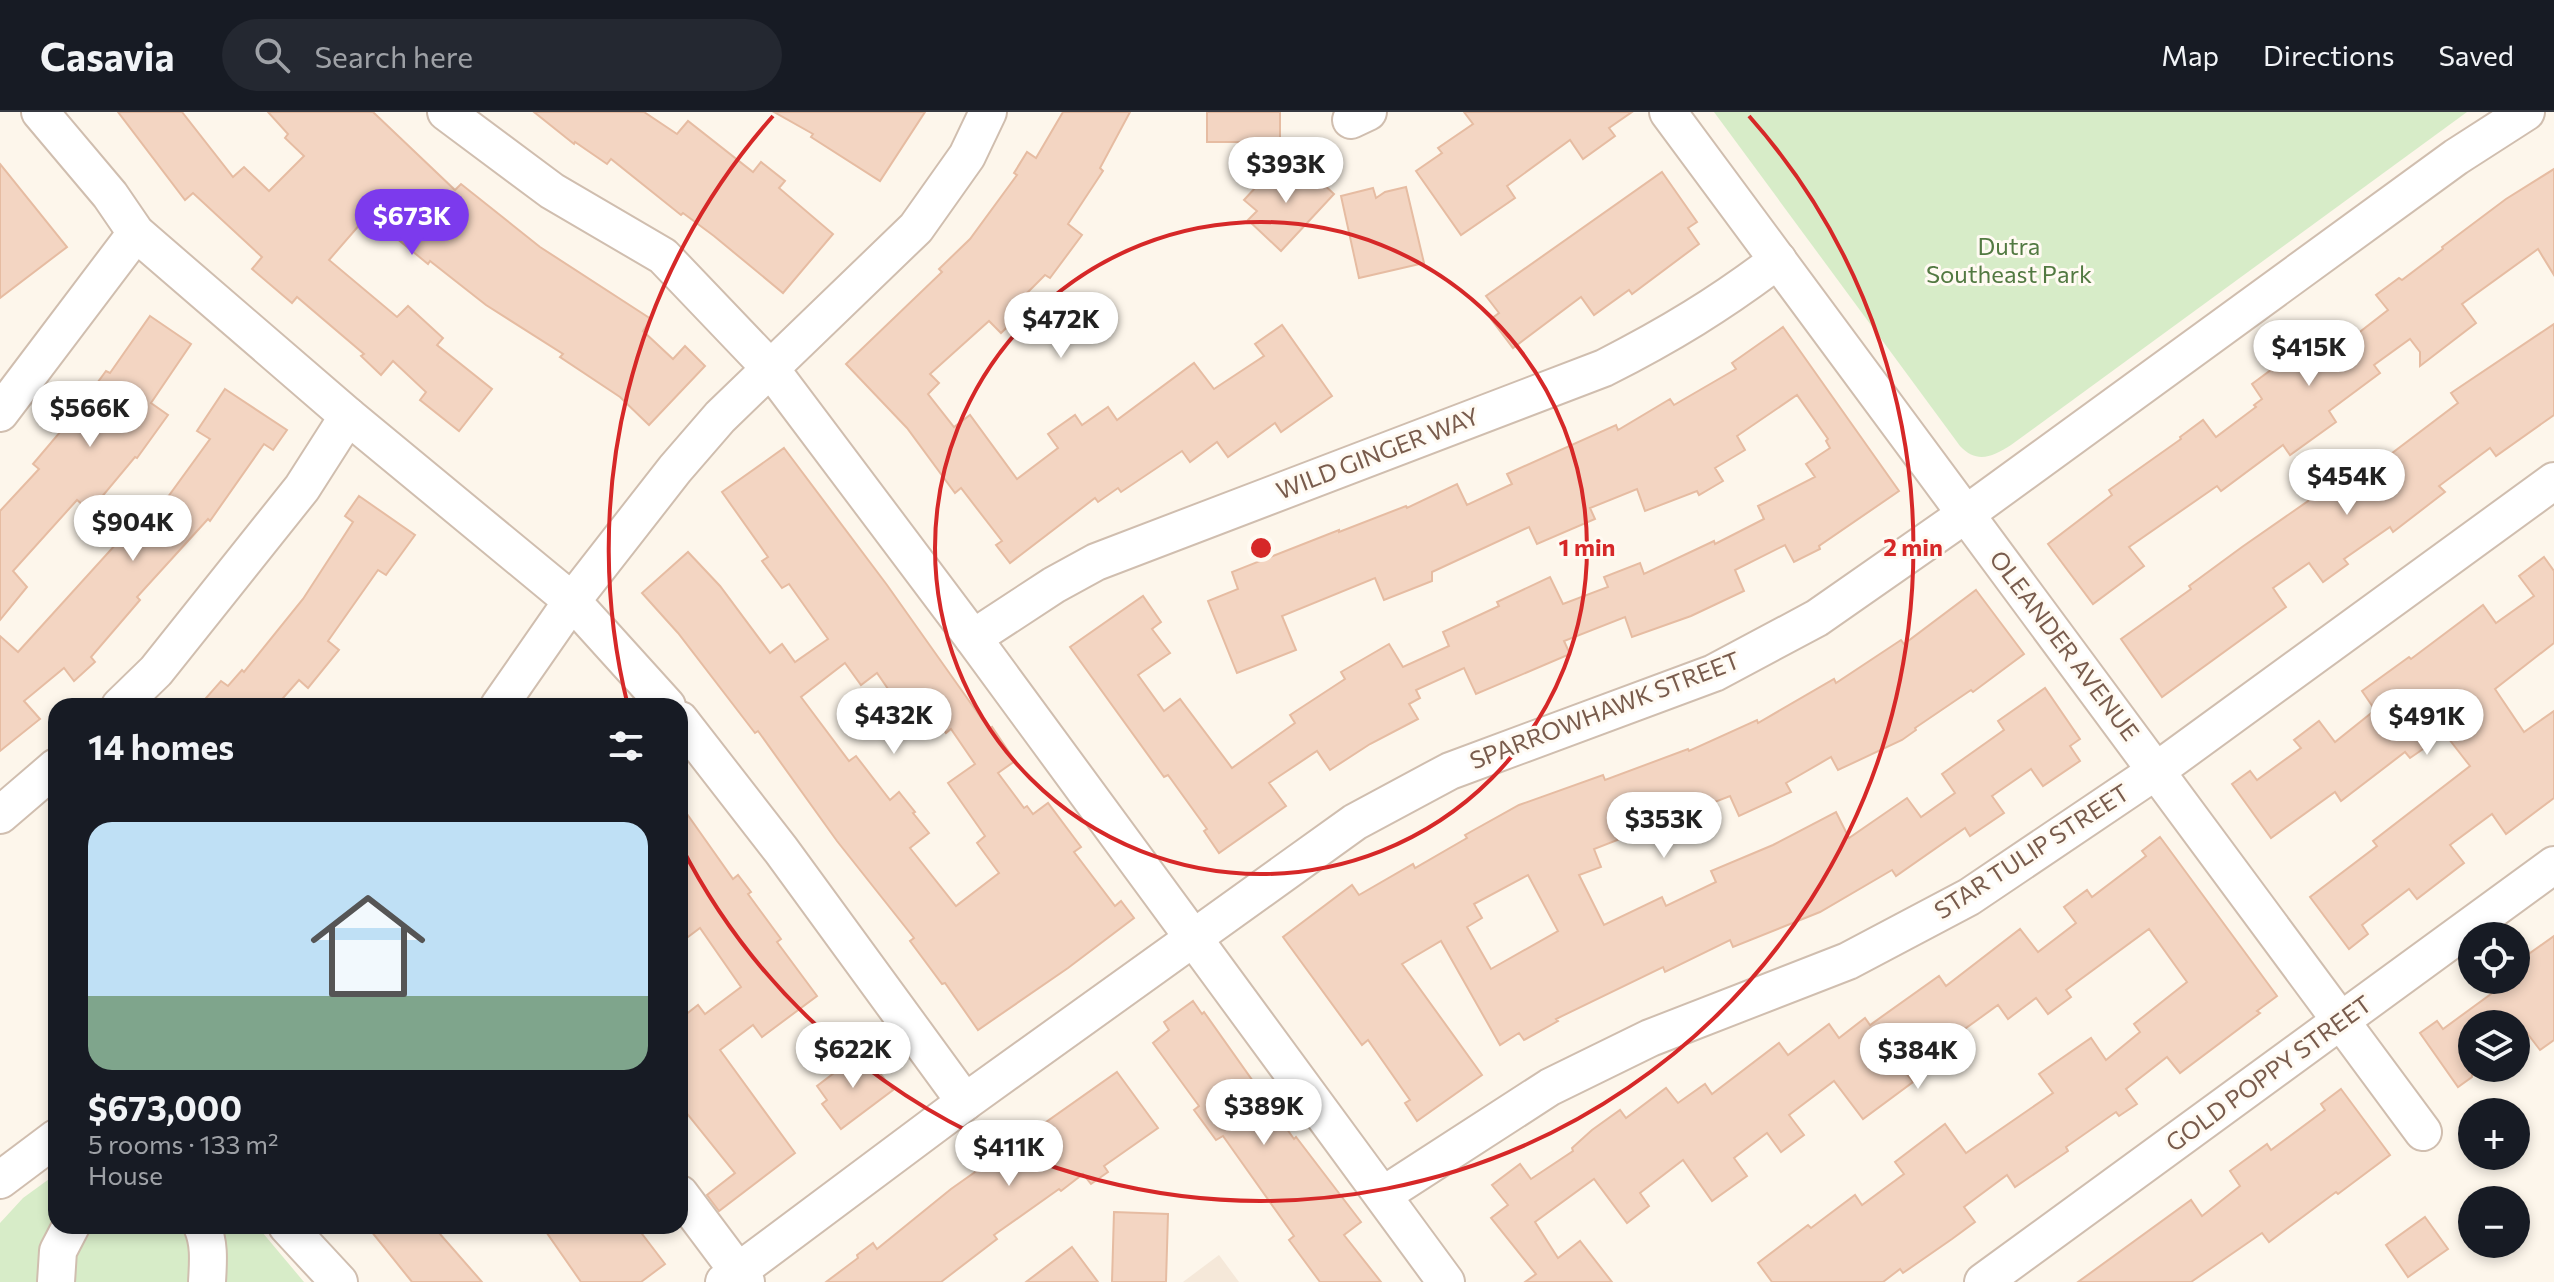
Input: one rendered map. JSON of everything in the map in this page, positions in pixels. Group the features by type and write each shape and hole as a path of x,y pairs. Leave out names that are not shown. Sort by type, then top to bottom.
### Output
{"street":[{"path":"40,112 110,195 136,233 348,416 572,601 660,698"},
{"path":"446,112 552,191 663,256 770,368 973,638 1446,1282"},
{"path":"505,698 572,601 675,469 720,417 916,228 967,156 988,112"},
{"name":"SPARROWHAWK STREET","path":"736,1278 965,1102 1355,822 1450,771 1714,673 1817,618 1966,514 2456,157 2526,112"},
{"name":"OLEANDER AVENUE","path":"1671,117 2423,1132"},
{"path":"0,413 136,233"},
{"name":"WILD GINGER WAY","path":"973,638 1054,585 1096,562 1604,368 1665,337 1724,301 1778,260"},
{"path":"128,698 156,671 292,500 348,416"},
{"name":"STAR TULIP STREET","path":"1383,1195 1550,1087 1650,1038 1848,961 1969,897 2156,771 2554,481"},
{"path":"688,730 781,850 965,1102"},
{"path":"0,815 48,774"},
{"name":"GOLD POPPY STREET","path":"1983,1282 2554,865"},
{"path":"0,1180 48,1144"},
{"path":"688,1206 736,1278"},
{"path":"56,1282 58,1251 67,1234"},
{"path":"205,1234 207,1282"},
{"path":"294,1234 339,1282"}],"shaded area":[{"path":"1219,1255 1239,1282 1183,1282"}],"green space":[{"name":"Dutra Southeast Park","path":"1714,112 2467,112 2011,445 1997,453 1979,457 1960,446"},
{"path":"48,1180 48,1234 264,1234 304,1282 0,1282 0,1223 23,1198"}],"building":[{"path":"118,112 182,112 233,177 244,167 269,191 304,156 285,138 288,134 268,112 373,112 455,190 461,184 540,247 651,319 643,331 673,359 685,346 705,366 649,425 620,397 560,357 563,354 486,305 430,261 428,264 368,215 329,260 397,317 408,306 443,338 437,345 492,389 459,431 420,400 426,392 393,361 381,375 361,356 364,354 297,297 292,303 252,269 262,257 193,193 185,200"},
{"path":"534,112 644,112 677,134 688,121 753,172 761,162 785,181 779,188 833,234 783,293 714,236 683,213 681,215 611,159 607,164 574,144"},
{"path":"774,112 925,112 880,181 811,137 813,134"},
{"path":"1063,112 1130,112 1100,168 1103,171 1068,224 1082,235 1050,278 1045,275 1016,304 1024,311 1001,333 989,321 930,374 939,383 928,394 954,427 970,415 1017,479 1058,448 1048,434 1075,415 1082,425 1108,407 1117,420 1194,363 1214,389 1264,356 1255,344 1282,325 1332,396 1281,432 1275,423 1228,457 1217,442 1190,462 1182,451 1121,492 1118,488 1098,502 1095,498 1010,563 996,545 1002,541 961,488 955,493 907,428 846,364 942,272 939,269 970,239 1017,175 1014,173 1027,152 1036,158"},
{"path":"1207,112 1280,112 1280,142 1207,142"},
{"path":"1464,112 1632,112 1609,128 1615,136 1583,159 1570,140 1507,186 1515,198 1461,235 1416,171 1442,153 1438,148 1473,124"},
{"path":"1280,161 1280,192 1304,166 1334,194 1281,251 1248,220 1257,211 1244,200"},
{"path":"0,164 67,247 0,298"},
{"path":"2554,169 2554,275 2538,249 2462,304 2476,323 2420,366 2420,352 2410,339 2374,365 2380,373 2329,411 2336,422 2290,455 2283,445 2221,491 2217,486 2129,547 2144,566 2093,604 2048,544 2112,495 2109,490 2203,420 2216,437 2256,407 2254,405 2262,399 2252,384 2334,323 2348,341 2388,310 2376,295 2399,278 2402,280 2506,199"},
{"path":"1662,172 1697,222 1688,228 1699,244 1632,294 1629,290 1594,315 1581,297 1513,348 1491,319 1499,313 1486,296"},
{"path":"1406,187 1424,263 1359,278 1341,196 1373,188 1376,198 1385,192"},
{"path":"150,316 191,344 151,403 168,415 137,458 90,511 77,500 13,571 27,587 0,620 0,511 39,469 33,464 106,371 110,373"},
{"path":"2554,324 2554,415 2496,456 2490,448 2439,486 2445,492 2393,532 2390,527 2344,559 2348,564 2323,582 2309,563 2273,588 2286,607 2162,697 2121,639 2191,589 2189,586 2242,547 2370,458 2375,466 2458,403 2451,393"},
{"path":"1783,327 1899,491 1819,546 1820,549 1794,562 1785,545 1735,570 1744,591 1691,616 1632,637 1625,617 1564,641 1570,654 1476,694 1464,668 1416,690 1420,698 1409,704 1418,719 1370,744 1330,770 1317,751 1269,783 1286,806 1219,853 1204,831 1207,829 1168,775 1164,777 1070,647 1143,596 1161,622 1152,629 1170,653 1138,675 1164,711 1180,699 1232,768 1295,723 1290,715 1345,679 1341,672 1389,644 1403,667 1449,646 1443,632 1499,606 1497,602 1550,577 1563,604 1608,587 1604,577 1640,563 1644,574 1714,541 1715,544 1764,519 1758,506 1815,477 1806,464 1830,448 1828,439 1797,395 1737,436 1745,450 1715,468 1723,481 1699,495 1697,491 1645,511 1637,489 1590,508 1595,519 1537,544 1529,527 1432,572 1432,581 1384,600 1375,578 1282,616 1296,650 1237,673 1208,601 1238,589 1232,572 1339,530 1407,508 1457,484 1467,505 1512,484 1507,474 1616,425 1618,430 1670,399 1674,405 1736,369 1732,363"},
{"path":"225,389 287,430 273,450 264,444 210,521 208,519 137,597 140,600 91,657 95,662 74,681 64,668 24,701 40,719 0,751 0,636 18,652 146,511 157,512 210,439 197,431"},
{"path":"784,448 1015,761 998,773 1024,808 1027,806 1033,814 1048,803 1081,847 1074,852 1115,906 1121,901 1134,918 978,1030 910,941 914,938 837,841 758,731 755,733 678,633 642,593 688,552 720,586 770,653 782,644 795,662 828,639 789,584 782,588 762,561 768,557 722,492","holes":["845,663 861,685 877,673 922,738 940,725 946,733 951,729 975,764 948,783 985,836 977,843 999,873 956,906 910,848 929,833 915,812 899,792 890,800 856,756 849,761 801,697"]},
{"path":"359,496 415,535 386,575 378,570 328,641 339,650 308,688 299,680 283,698 206,698 221,681 228,686 242,670 244,672 303,599 353,522 345,516"},
{"path":"2544,557 2554,571 2554,643 2495,689 2524,732 2554,711 2554,798 2506,834 2492,814 2450,845 2464,863 2417,899 2409,889 2362,925 2368,934 2349,949 2310,897 2377,846 2373,841 2470,766 2445,734 2410,758 2405,752 2341,801 2335,792 2271,838 2232,784 2250,771 2257,780 2301,748 2294,740 2319,721 2335,742 2375,710 2362,691 2483,605 2496,623 2534,596 2519,576"},
{"path":"1976,590 2024,654 1902,740 1838,770 1831,757 1786,783 1791,792 1739,816 1730,796 1594,849 1601,867 1579,875 1604,925 1662,897 1666,906 1716,882 1711,871 1773,845 1836,812 1849,838 1907,798 1921,817 1955,793 1942,774 2004,730 1998,721 2045,688 2080,739 2070,746 2080,761 2043,786 2031,769 1992,796 2004,813 1970,836 1965,828 1896,876 1892,870 1820,912 1733,947 1730,940 1665,972 1663,967 1556,1019 1558,1021 1524,1040 1519,1033 1500,1045 1441,941 1402,964 1482,1075 1417,1121 1405,1103 1410,1100 1368,1040 1362,1045 1283,937 1352,885 1359,895 1413,864 1415,868 1519,805 1603,775 1605,780 1689,751 1757,720 1758,723 1834,679 1836,683 1901,640 1904,644","holes":["1528,875 1558,931 1491,969 1467,927 1482,918 1474,904"]},
{"path":"688,815 733,879 738,875 751,892 748,894 781,939 777,942 817,996 762,1037 753,1025 720,1050 795,1153 719,1211 707,1195 735,1173 688,1115 688,1013 698,1005 705,1014 741,987 700,928 688,937"},
{"path":"2160,837 2277,996 2257,1011 2260,1013 2180,1073 2167,1057 2126,1089 2137,1104 2119,1116 2116,1112 2066,1147 2068,1151 2015,1187 2007,1175 1964,1207 1975,1222 1952,1239 1903,1273 1900,1269 1883,1282 1772,1282 1758,1263 1808,1225 1811,1228 1855,1195 1862,1205 1904,1174 1895,1162 1945,1124 1966,1153 2053,1093 2039,1074 2091,1038 2106,1060 2140,1032 2134,1024 2187,982 2149,929 2066,990 2071,997 2048,1014 2036,998 2008,1019 1998,1005 1905,1072 1913,1082 1863,1119 1834,1081 1789,1115 1804,1135 1781,1152 1767,1133 1734,1158 1747,1176 1712,1201 1683,1160 1640,1193 1649,1206 1627,1223 1594,1179 1535,1222 1558,1258 1580,1241 1612,1282 1525,1282 1536,1274 1491,1218 1508,1205 1492,1185 1520,1164 1531,1179 1573,1151 1572,1148 1592,1130 1620,1110 1626,1118 1666,1088 1678,1103 1705,1084 1712,1094 1779,1043 1788,1055 1829,1024 1839,1038 1865,1018 1870,1025 1939,976 1946,986 2020,929 2038,952 2076,923 2064,907 2087,890 2092,897 2146,856 2142,851"},
{"path":"2554,936 2554,1040 2540,1050 2530,1037 2530,1010 2469,1010 2491,994 2530,994 2530,953"},
{"path":"1193,1001 1294,1139 1296,1137 1361,1222 1344,1235 1381,1282 1320,1282 1289,1240 1294,1236 1223,1136 1216,1140 1194,1110 1199,1106 1153,1043 1169,1030 1164,1022"},
{"path":"2458,1018 2458,1082 2465,1082 2458,1087 2420,1033 2437,1021 2443,1029"},
{"path":"863,1051 893,1090 841,1129 822,1104 827,1100 817,1086"},
{"path":"1117,1072 1158,1128 1104,1166 1108,1172 1091,1184 1083,1174 1061,1191 1059,1189 994,1235 997,1239 941,1282 826,1282 873,1243 877,1249 951,1189"},
{"path":"2341,1089 2390,1155 2338,1194 2336,1192 2269,1242 2262,1233 2191,1282 2078,1282 2191,1200 2202,1216 2240,1186 2230,1171 2267,1144 2271,1150 2325,1110 2321,1104"},
{"path":"1114,1212 1168,1214 1166,1282 1112,1282"},
{"path":"2425,1217 2448,1249 2408,1277 2386,1245"},
{"path":"373,1234 440,1234 482,1282 412,1282"},
{"path":"548,1234 642,1234 665,1264 641,1282 581,1282"},
{"path":"1072,1247 1098,1282 1026,1282"}]}
